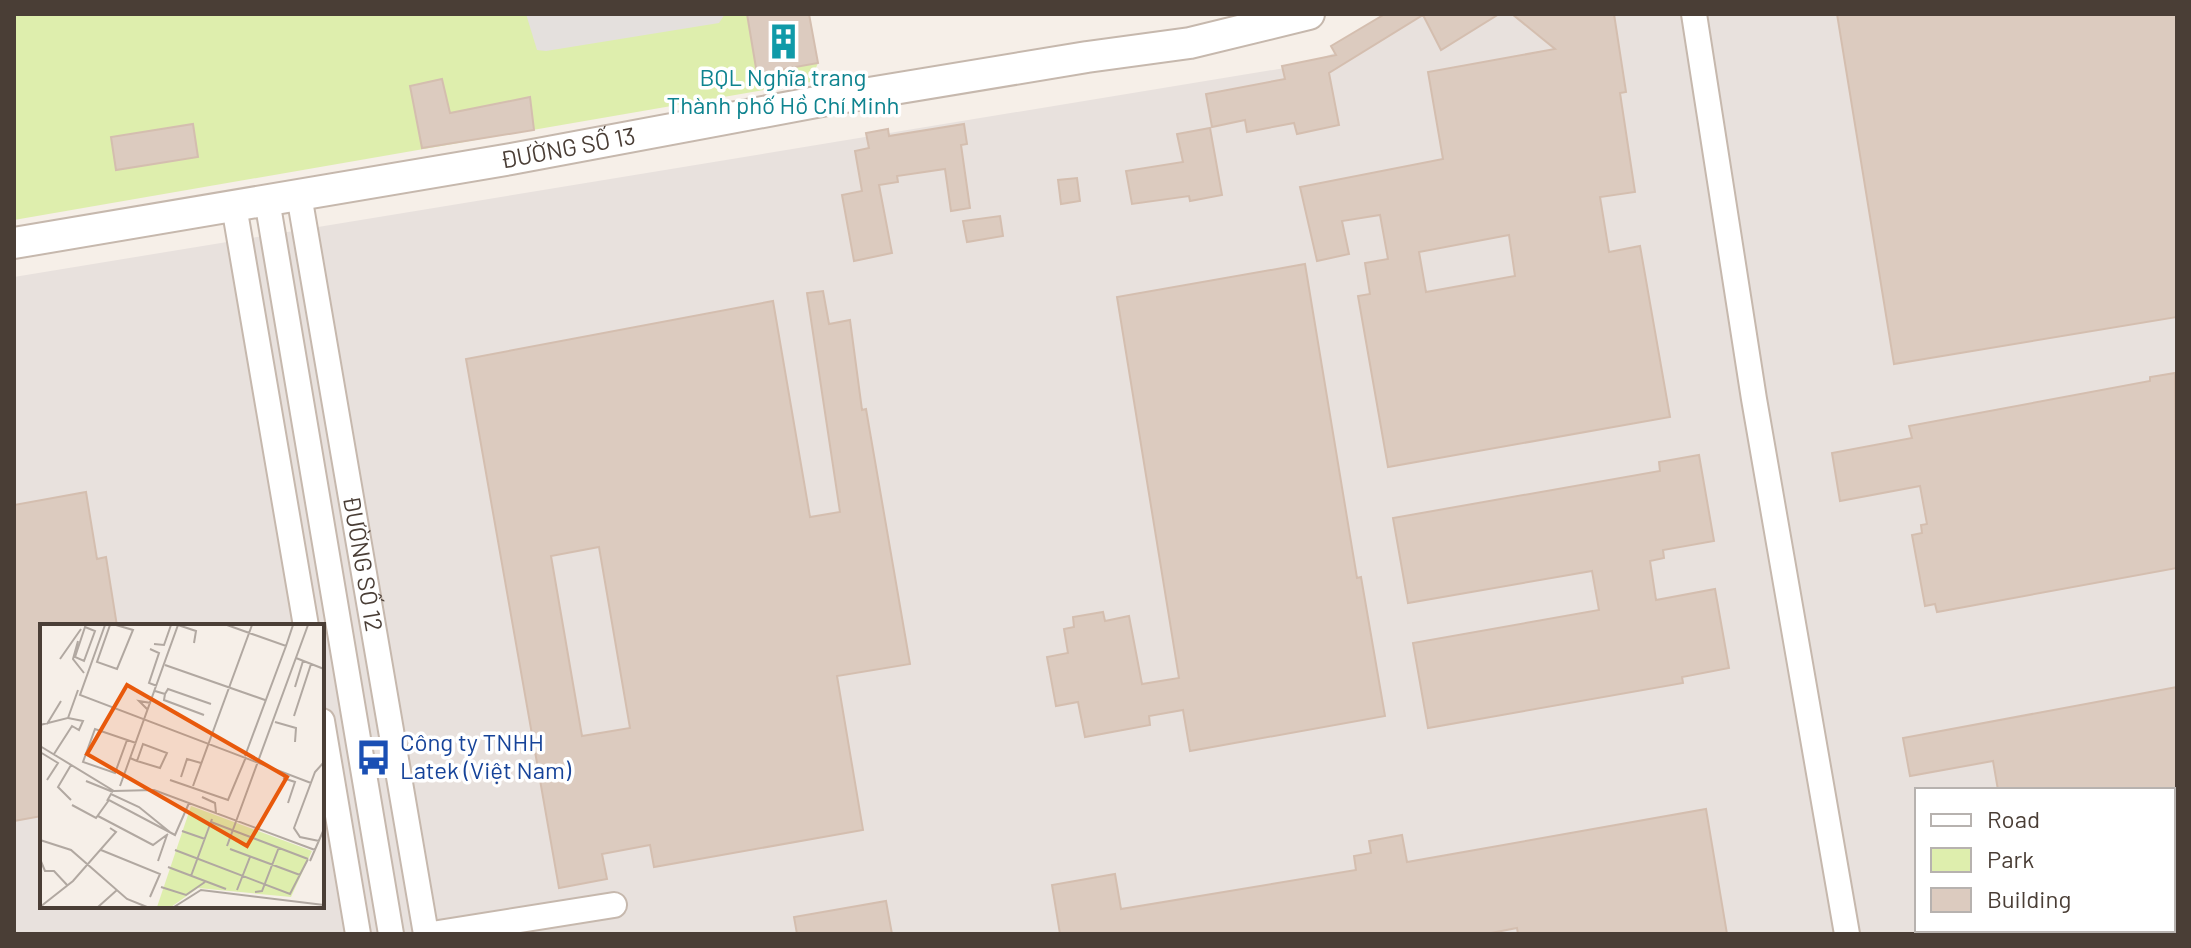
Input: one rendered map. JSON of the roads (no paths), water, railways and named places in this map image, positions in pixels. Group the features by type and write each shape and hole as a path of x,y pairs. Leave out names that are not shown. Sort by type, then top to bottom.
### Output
{"street":[{"name":"ĐƯỜNG SỐ 13","path":"14,243 827,100 1190,43 1309,14"},
{"path":"1694,14 1754,399 1847,934"},
{"name":"ĐƯỜNG SỐ 12","path":"299,195 426,934"},
{"name":"ĐƯỜNG SỐ 12","path":"267,200 391,934"},
{"path":"234,206 306,624"},
{"path":"324,733 358,934"},
{"path":"432,934 614,905"}],"place":[{"name":"BQL Nghĩa trang Thành phố Hồ Chí Minh","path":"783,41"},
{"name":"Công ty TNHH Latek (Việt Nam)","path":"374,757"}]}
